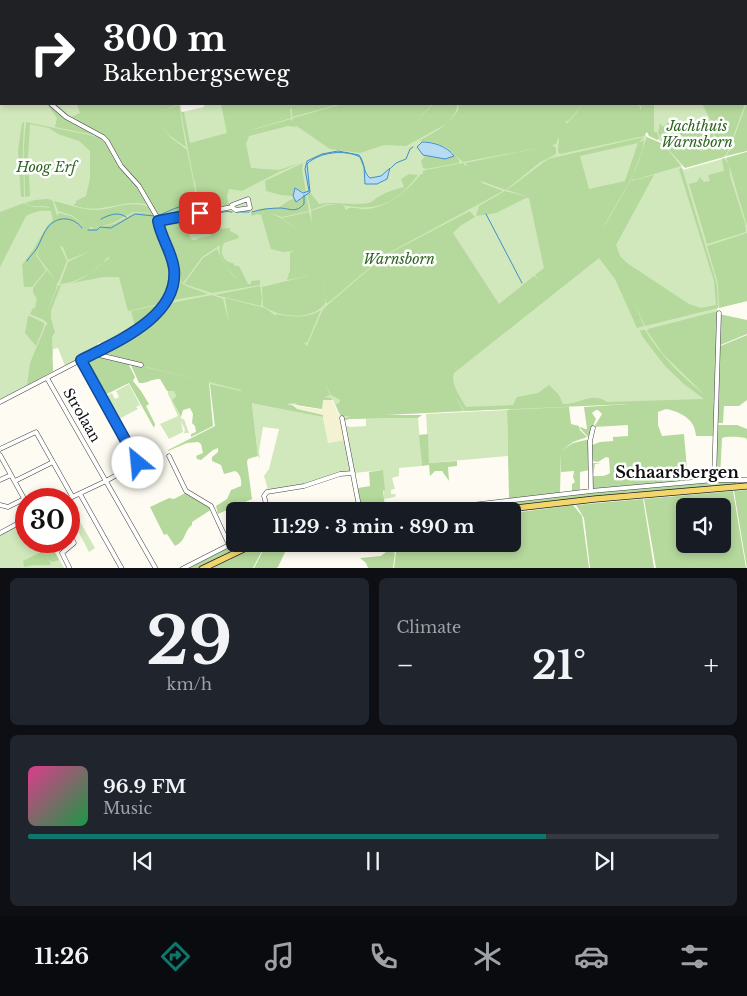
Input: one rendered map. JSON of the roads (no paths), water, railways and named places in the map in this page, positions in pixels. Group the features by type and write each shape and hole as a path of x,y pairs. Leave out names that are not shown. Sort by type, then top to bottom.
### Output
{"main road":[{"path":"521,507 737,483 747,486"},
{"path":"202,568 237,552"}],"street":[{"path":"0,402 127,336 149,321 165,303 172,291 173,264 158,221 142,191 121,166 108,141 66,118 52,105"},
{"path":"158,221 232,207 235,203 248,199 250,208 235,210 232,207"},
{"path":"714,480 718,314"},
{"path":"102,356 103,349"},
{"path":"94,354 141,365"},
{"path":"81,360 138,461 138,464 80,494 122,568"},
{"name":"Strolaan","path":"47,378 156,568"},
{"path":"342,418 358,502"},
{"path":"591,490 590,440 593,428"},
{"path":"0,449 35,432 68,488"},
{"path":"0,456 18,488"},
{"path":"169,456 186,490 212,507 226,533"},
{"path":"14,481 53,462"},
{"path":"266,502 264,496 267,492 304,486 340,474 353,472"},
{"path":"0,480 11,475"},
{"path":"494,502 591,490 714,480 737,483 747,480"},
{"path":"0,506 8,507 15,505"},
{"path":"0,533 15,525"},
{"path":"182,568 226,547"},
{"path":"63,553 70,568"}],"water":[{"path":"422,142 439,145 454,156 445,159 423,155 417,147"},
{"path":"338,151 359,155 360,157 347,153 332,153 312,160 307,164 310,192 296,202 293,196 295,188 303,193 309,191 305,169 307,161 322,154"},
{"path":"364,167 370,178 381,176 390,168 387,179 377,184 365,184"}],"waterway":[{"path":"391,168 396,163 406,159 410,149 413,147"},
{"path":"252,212 274,208 296,209 304,204 304,195"},
{"path":"159,215 182,206 187,206 196,211"},
{"path":"202,215 210,216 228,211 232,212"},
{"path":"237,212 249,212"},
{"path":"101,219 117,214 126,217"},
{"path":"88,230 97,230 100,227 111,228 135,214 154,216"},
{"path":"486,214 522,283"},
{"path":"27,261 37,248 46,229 52,223 66,219 79,224 82,228"}],"district":[{"name":"Schaarsbergen","path":"677,472"}],"park label":[{"name":"Jachthuis Warnsborn","path":"697,134"},
{"name":"Hoog Erf","path":"46,167"},
{"name":"Warnsborn","path":"399,259"}]}
